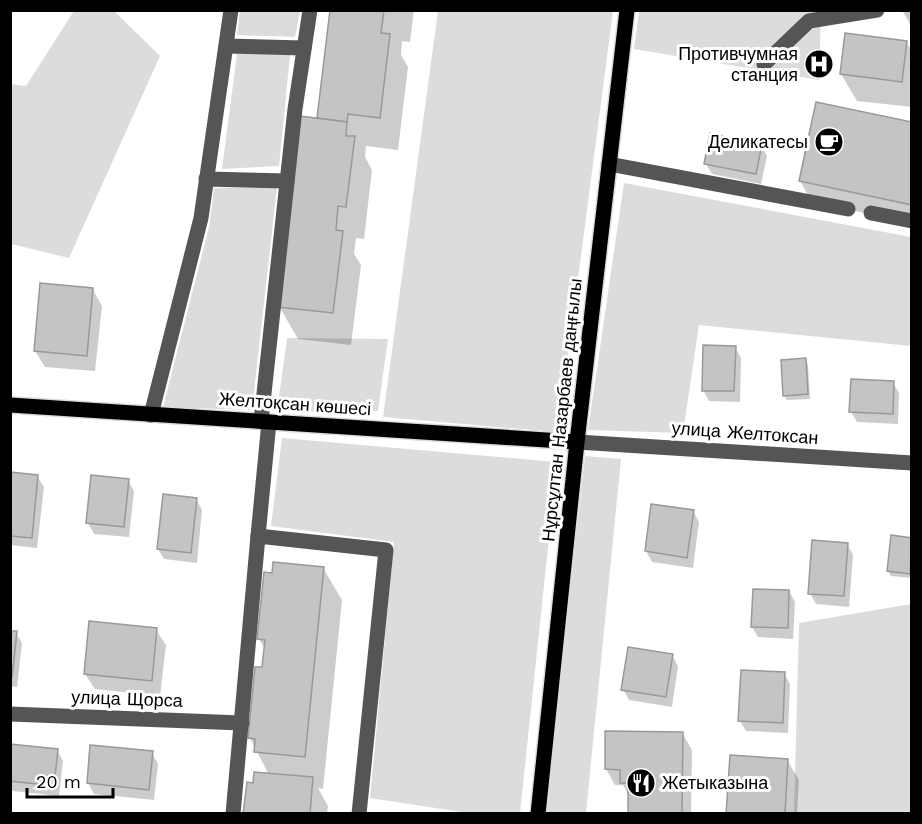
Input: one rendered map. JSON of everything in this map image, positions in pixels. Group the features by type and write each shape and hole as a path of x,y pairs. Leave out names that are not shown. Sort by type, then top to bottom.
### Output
{"main road":[{"name":"Нұрсұлтан Назарбаев даңғылы","path":"538,813 577,442 627,10"},
{"name":"Желтоқсан көшесі","path":"10,405 577,442"}],"street":[{"path":"151,414 201,218 231,10"},
{"path":"233,813 256,566 265,422 287,181 310,10"},
{"path":"764,64 809,21 877,10"},
{"path":"226,46 304,48"},
{"path":"609,164 848,208"},
{"path":"206,179 287,181"},
{"path":"871,213 912,221"},
{"name":"улица Желтоксан","path":"577,442 912,464"},
{"path":"258,536 386,550 359,813"},
{"name":"улица Щорса","path":"10,714 242,723"}],"shaded area":[{"path":"74,11 114,11 160,56 69,258 11,244 10,84 26,86"},
{"path":"240,11 300,11 295,37 237,35"},
{"path":"438,11 613,11 558,432 383,417"},
{"path":"639,11 821,11 819,80 634,49"},
{"path":"237,54 290,55 279,166 222,169"},
{"path":"624,183 911,237 911,346 699,325 683,433 588,430"},
{"path":"277,187 252,410 163,407 209,227 214,188"},
{"path":"287,338 388,339 378,411 277,412"},
{"path":"282,438 557,462 520,813 468,813 370,798 394,542 271,526"},
{"path":"585,456 621,459 586,813 545,814"},
{"path":"911,604 911,813 794,813 799,623"}],"building":[{"path":"330,10 384,10 381,33 390,34 380,118 348,114 347,122 317,118"},
{"path":"845,33 907,41 902,82 840,74"},
{"path":"816,102 912,122 912,205 799,181"},
{"path":"300,116 347,122 346,136 355,136 346,207 338,206 336,230 343,231 333,313 278,307"},
{"path":"710,133 762,144 756,174 704,164"},
{"path":"40,283 93,288 87,356 34,351"},
{"path":"703,345 736,346 734,391 702,391"},
{"path":"806,358 808,394 783,396 781,360"},
{"path":"851,379 894,381 893,414 849,412"},
{"path":"10,472 38,475 32,538 10,536"},
{"path":"91,475 129,479 124,527 86,523"},
{"path":"163,494 197,498 191,553 157,549"},
{"path":"651,504 694,510 687,558 645,551"},
{"path":"891,535 912,538 910,574 887,571"},
{"path":"812,540 848,543 844,596 808,594"},
{"path":"273,562 324,567 305,757 254,752 255,739 248,738 255,667 262,667 265,640 257,639 264,572 272,573"},
{"path":"753,589 789,590 788,628 751,627"},
{"path":"89,621 157,628 152,681 84,674"},
{"path":"10,631 17,631 12,677 10,677"},
{"path":"628,647 673,654 666,697 621,690"},
{"path":"741,670 785,672 783,723 738,721"},
{"path":"605,731 683,732 682,814 628,814 628,783 620,783 620,770 605,769"},
{"path":"10,744 58,749 54,786 10,781"},
{"path":"90,745 153,751 149,790 87,783"},
{"path":"730,755 788,759 785,814 726,814"},
{"path":"254,772 313,777 310,814 243,814 247,782 253,783"}],"place":[{"name":"Противчумная станция","path":"819,64"},
{"name":"Деликатесы","path":"829,142"},
{"name":"Жетыказына","path":"641,783"}]}
